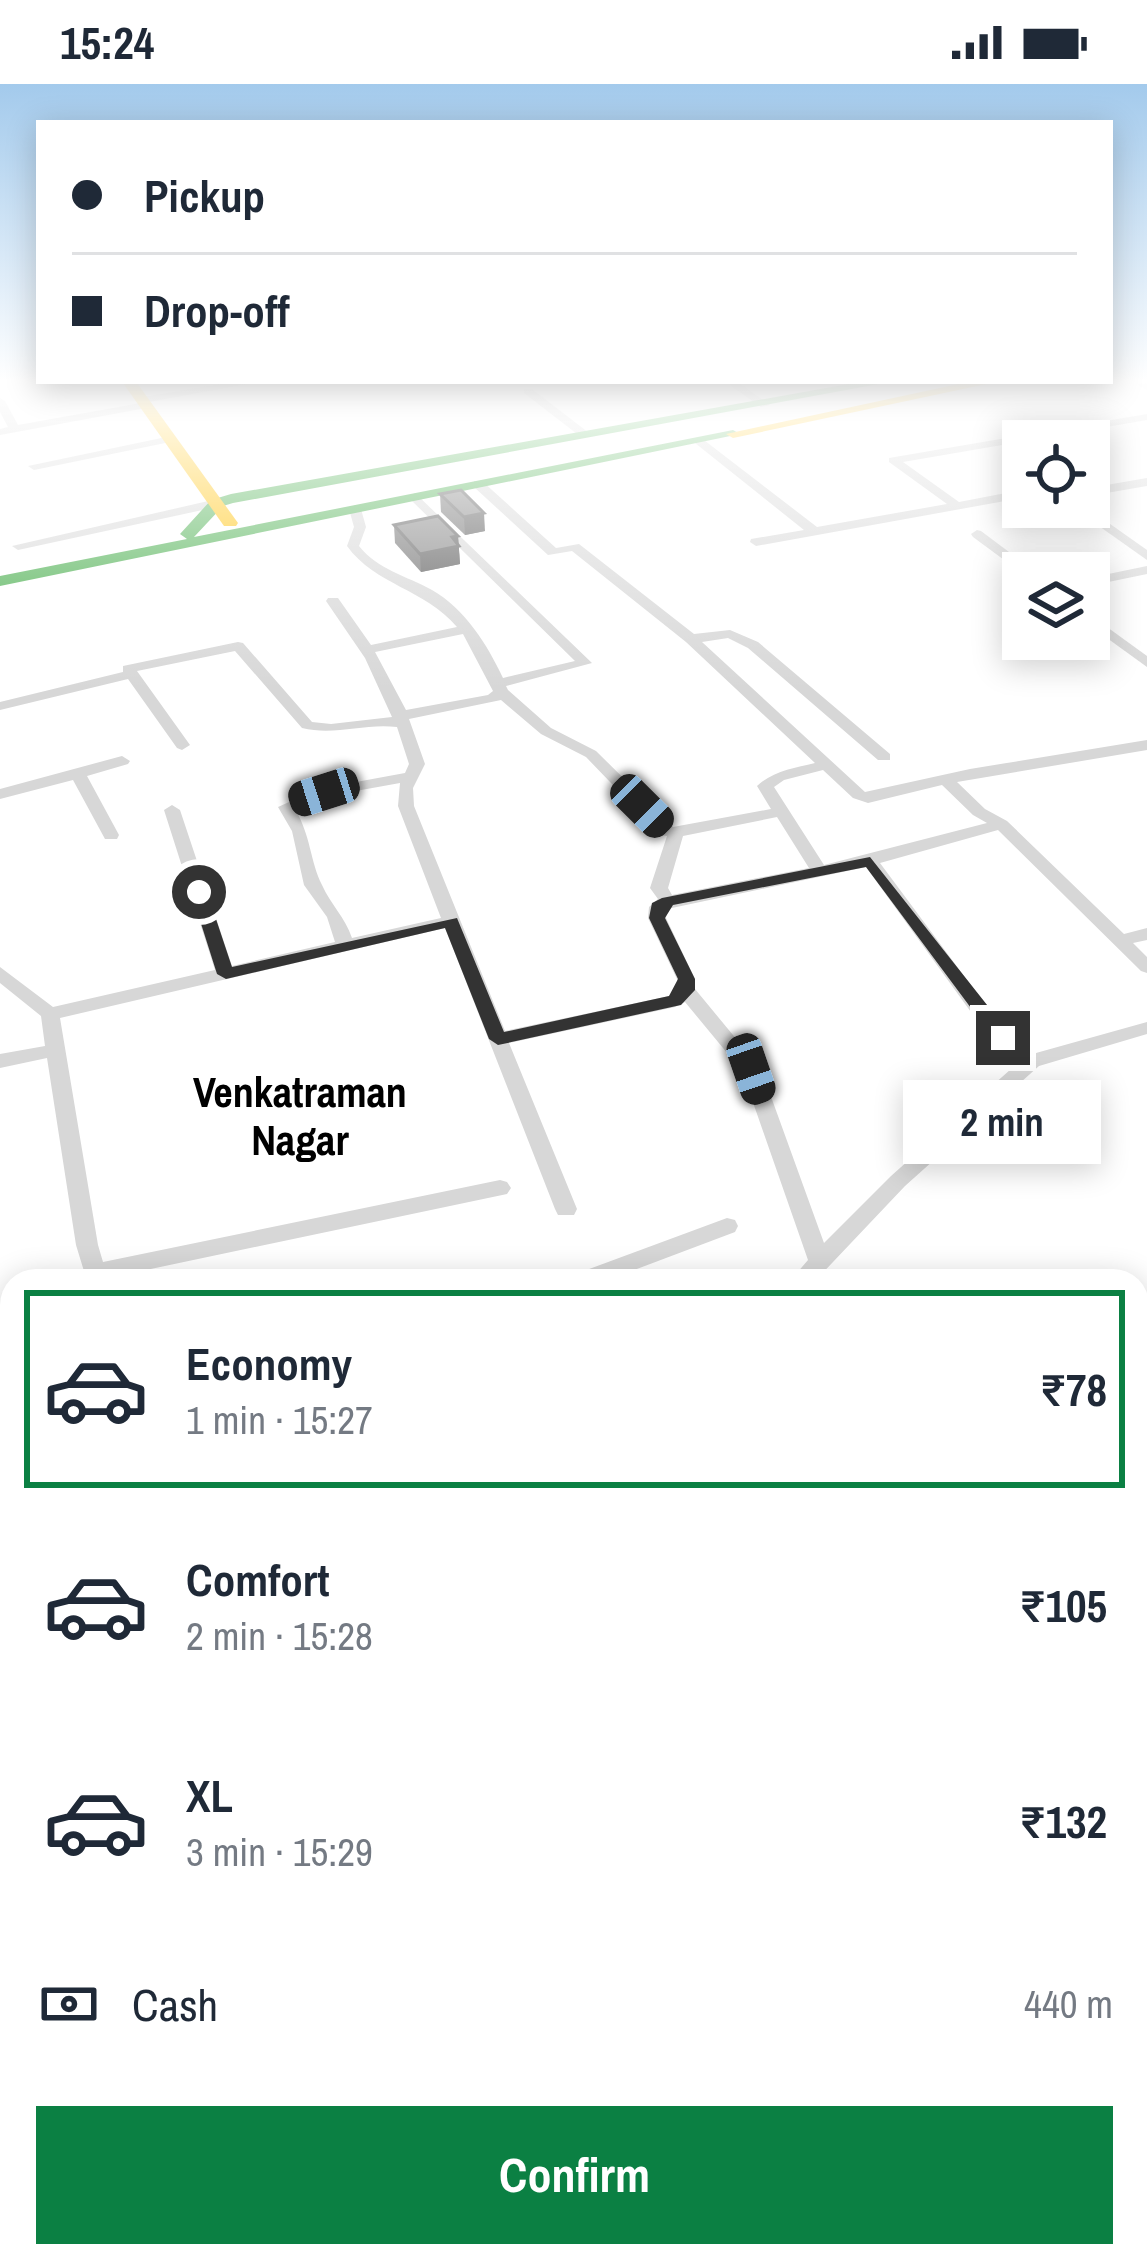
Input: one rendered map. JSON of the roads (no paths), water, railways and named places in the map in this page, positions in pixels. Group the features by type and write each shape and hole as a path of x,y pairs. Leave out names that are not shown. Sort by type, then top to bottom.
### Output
{"main road":[{"path":"210,485 234,514"},
{"path":"212,485 234,514"},
{"path":"0,577 363,485"},
{"path":"0,577 188,533 234,514 305,508 424,485"},
{"path":"234,514 355,509 473,485"}],"street":[{"path":"479,485 553,552 574,548 692,639 848,790 868,798 945,779 1147,746"},
{"path":"754,485 814,531"},
{"path":"928,485 956,505"},
{"path":"182,745 128,669 238,646 307,724 327,728 381,718 402,720 493,699 500,687 585,663 415,496"},
{"path":"756,542 1002,498"},
{"path":"355,509 360,527 353,546 361,559 435,598 466,629 500,687 546,731 591,754 668,831 778,812"},
{"path":"18,546 234,514"},
{"path":"1108,528 1147,556"},
{"path":"977,534 1002,552"},
{"path":"1110,577 1147,570"},
{"path":"333,601 370,649 402,720 417,764 405,788 406,806 566,1209"},
{"path":"370,649 466,629"},
{"path":"692,639 730,634 753,645 884,757"},
{"path":"1110,634 1147,663"},
{"path":"0,706 132,674"},
{"path":"0,794 122,761"},
{"path":"820,872 765,786 778,777 822,766"},
{"path":"78,774 111,835"},
{"path":"345,946 336,917 313,885 300,831 286,807 324,792 412,776"},
{"path":"945,779 979,812 1001,824 1147,967"},
{"path":"172,810 226,974"},
{"path":"818,1260 751,1069 686,990 686,979 657,918 658,907 870,862 1001,824"},
{"path":"668,902 659,888 676,833"},
{"path":"870,862 983,1015 1032,1061"},
{"path":"50,1014 451,921"},
{"path":"1121,941 1147,934"},
{"path":"0,973 50,1014 95,1269"},
{"path":"498,1039 658,1007 686,990"},
{"path":"811,1269 974,1109 1032,1061 1147,1028"},
{"path":"0,1060 56,1050"},
{"path":"128,1269 500,1188"},
{"path":"612,1269 727,1226"}],"district":[{"name":"Venkatraman Nagar","path":"300,1116"}]}
